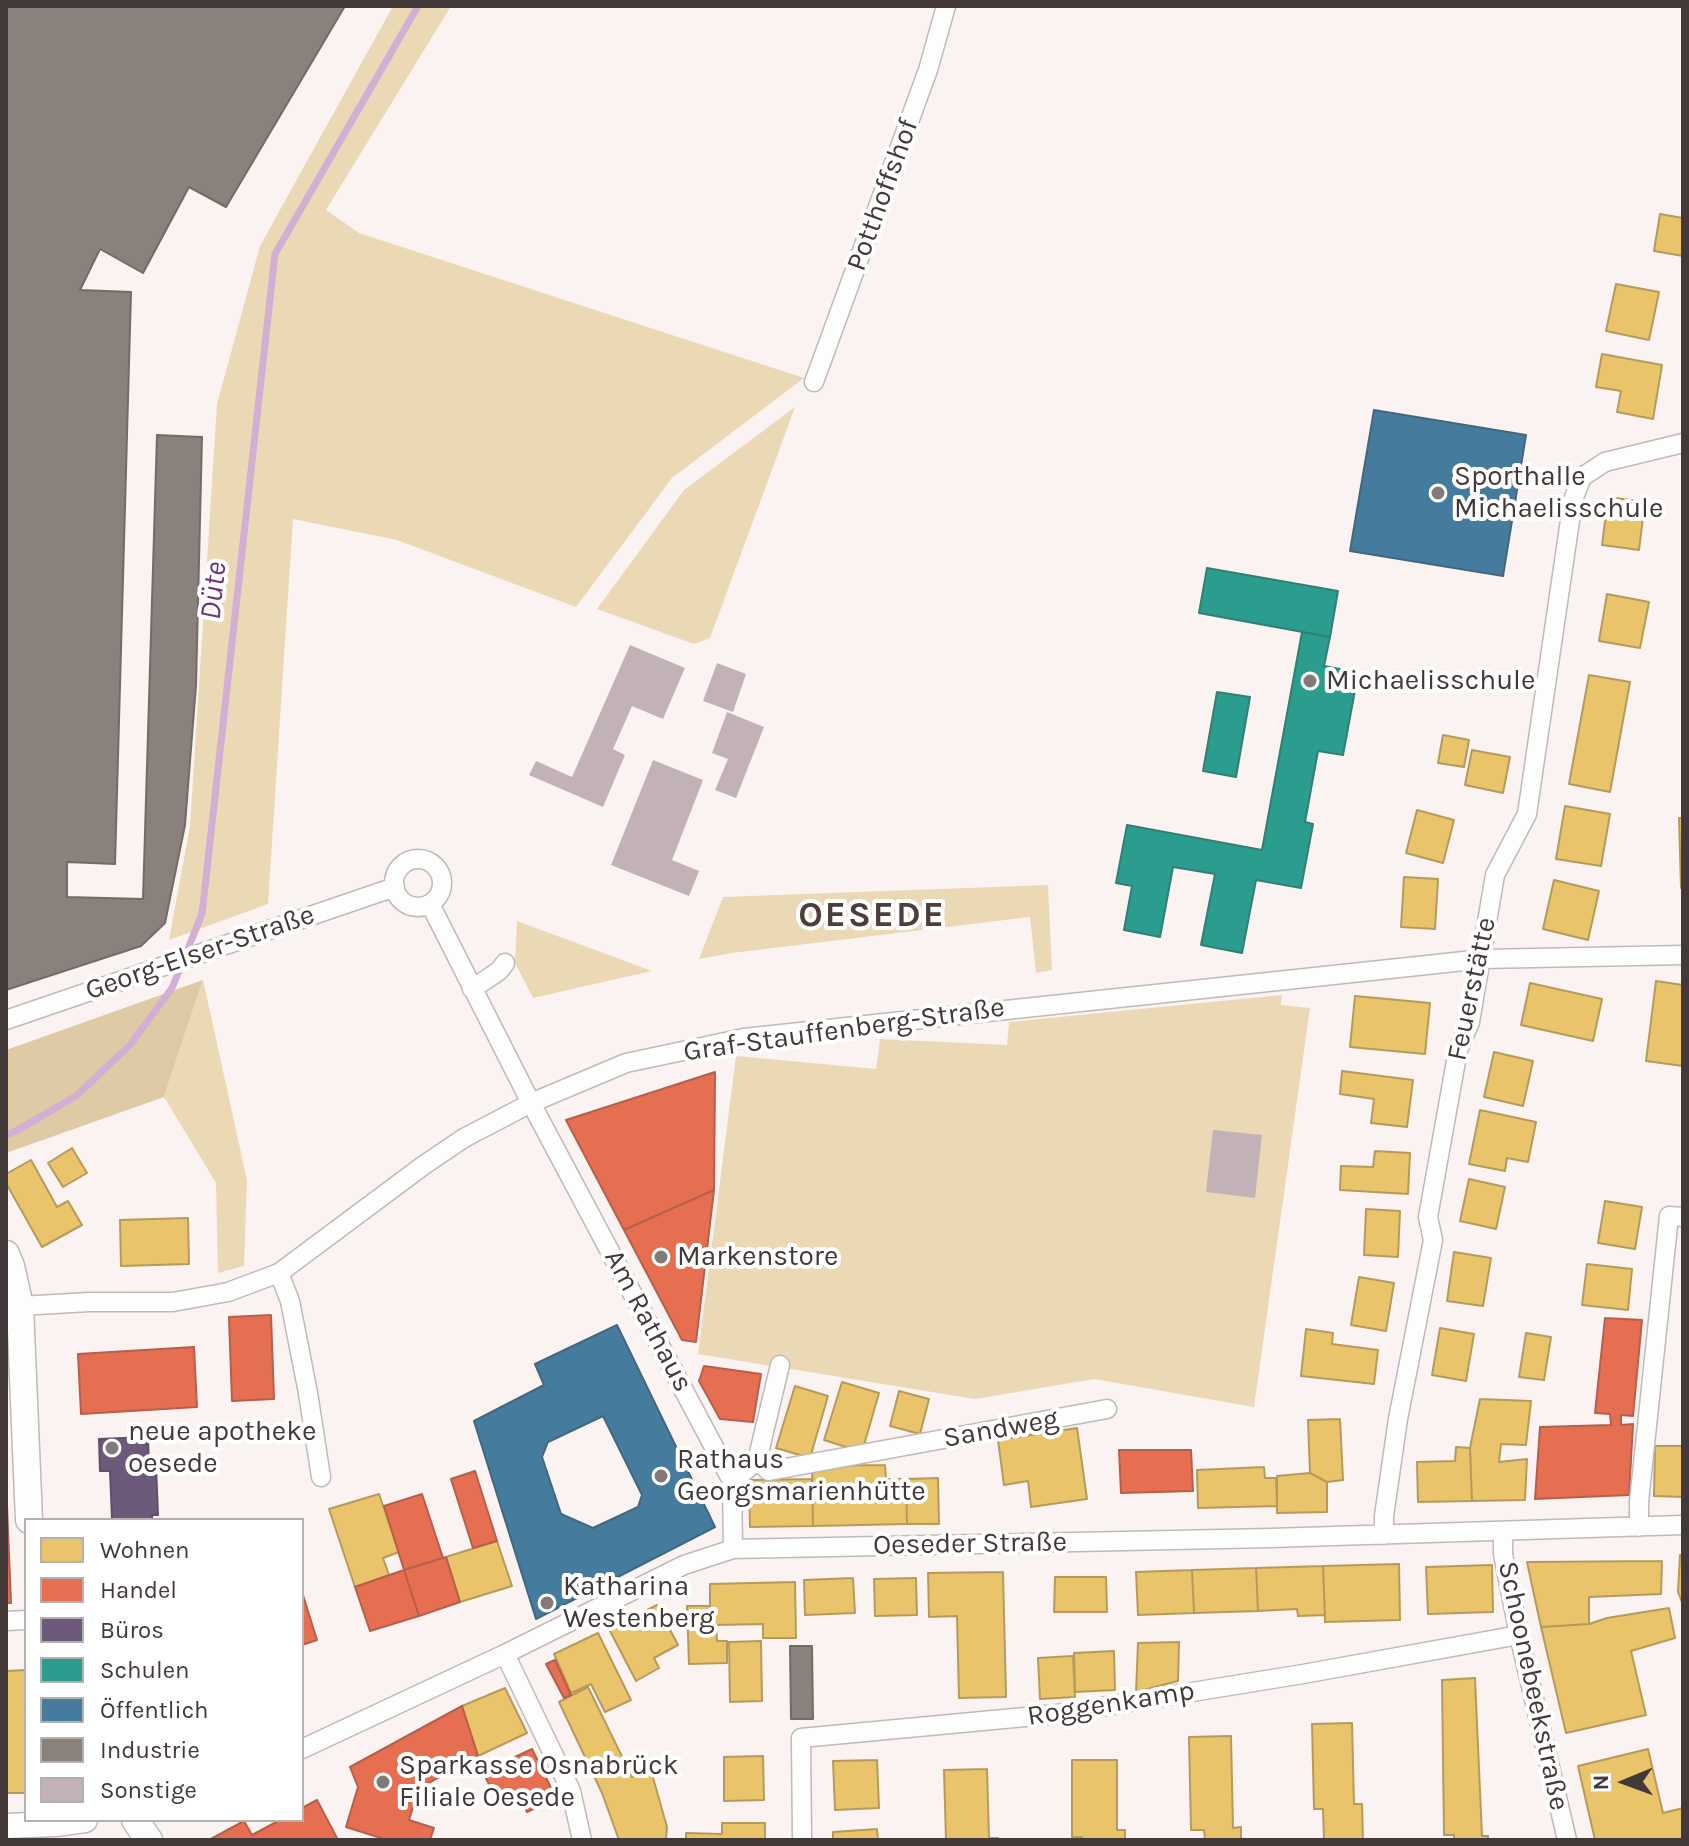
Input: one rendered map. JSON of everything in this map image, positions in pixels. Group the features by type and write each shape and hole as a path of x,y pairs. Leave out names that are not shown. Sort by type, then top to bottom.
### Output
{"main road":[{"path":"6,1254 20,1306 29,1518"},
{"path":"136,1822 149,1840"}],"street":[{"name":"Potthoffshof","path":"814,382 928,70 946,6"},
{"name":"Feuerstätte","path":"1384,1535 1398,1419 1433,1240 1428,1217 1458,1050 1470,1022 1495,875 1527,814 1573,500 1582,477 1605,462 1683,443"},
{"path":"418,859 426,860 439,870 442,877 440,892 430,904 415,907 397,894 394,879 402,865 418,859"},
{"name":"Georg-Elser-Straße","path":"6,1020 395,887"},
{"path":"430,904 531,1103"},
{"name":"Graf-Stauffenberg-Straße","path":"20,1306 173,1302 228,1292 279,1273 464,1138 531,1103 626,1063 744,1038 1483,959 1683,955"},
{"path":"472,989 499,971 505,963"},
{"name":"Am Rathaus","path":"531,1103 732,1481 733,1549"},
{"path":"1639,1527 1639,1502 1676,1216"},
{"path":"279,1273 290,1301 321,1477"},
{"path":"732,1481 757,1461 780,1365"},
{"name":"Sandweg","path":"757,1461 769,1471 1107,1409"},
{"name":"Oeseder Straße","path":"304,1748 505,1654 684,1565 733,1549 1384,1535 1683,1525"},
{"name":"Schoonebeekstraße","path":"1503,1531 1503,1554 1519,1635 1567,1840"},
{"name":"Roggenkamp","path":"802,1840 801,1738 1057,1714 1519,1635"},
{"path":"505,1654 571,1791 582,1840"},
{"path":"6,1826 70,1822"}],"shaded area":[{"path":"393,6 451,6 326,210 359,233 804,378 672,478 576,607 397,540 293,519 268,904 169,940 190,826 217,404 260,246"},
{"path":"795,407 710,638 694,644 597,609 684,490"},
{"path":"1048,885 1052,970 1036,973 1030,917 699,959 723,897"},
{"path":"517,921 652,971 533,998 515,963"},
{"path":"203,980 247,1180 244,1266 218,1273 216,1183 164,1097"},
{"path":"203,980 164,1097 6,1153 6,1050"},
{"path":"1282,995 1281,1005 1310,1008 1254,1407 1094,1379 975,1399 698,1354 736,1056 876,1069 880,1039 1007,1045 1009,1022"}],"building: Wohnen":[{"path":"1660,214 1683,218 1683,256 1654,251"},
{"path":"1616,284 1659,292 1649,340 1606,331"},
{"path":"1602,354 1662,365 1653,419 1617,412 1621,391 1596,387"},
{"path":"1608,497 1645,502 1639,550 1602,545"},
{"path":"1607,594 1649,602 1640,648 1599,641"},
{"path":"1589,675 1630,682 1610,792 1569,784"},
{"path":"1443,735 1469,740 1464,767 1438,763"},
{"path":"1472,750 1510,757 1503,793 1465,785"},
{"path":"1565,806 1610,814 1601,866 1556,859"},
{"path":"1417,810 1454,820 1443,863 1406,853"},
{"path":"1679,818 1683,818 1683,888 1681,888"},
{"path":"1404,877 1438,879 1435,929 1401,927"},
{"path":"1554,880 1599,891 1588,940 1543,929"},
{"path":"1656,981 1683,985 1683,1066 1646,1061"},
{"path":"1530,983 1602,999 1593,1041 1521,1025"},
{"path":"1355,996 1430,1003 1425,1054 1350,1047"},
{"path":"1494,1052 1533,1061 1523,1106 1484,1097"},
{"path":"1342,1071 1413,1080 1407,1127 1371,1123 1374,1099 1340,1094"},
{"path":"1480,1110 1536,1122 1528,1162 1507,1158 1505,1171 1469,1164"},
{"path":"72,1148 87,1173 63,1187 48,1163"},
{"path":"1375,1151 1410,1153 1408,1194 1340,1190 1341,1166 1373,1167"},
{"path":"31,1160 57,1207 68,1201 82,1225 42,1247 6,1183 6,1174"},
{"path":"1469,1179 1505,1187 1496,1229 1460,1221"},
{"path":"1605,1201 1642,1207 1635,1249 1598,1243"},
{"path":"1366,1209 1400,1211 1398,1257 1364,1255"},
{"path":"188,1218 189,1264 121,1266 120,1220"},
{"path":"1454,1252 1491,1258 1483,1306 1447,1301"},
{"path":"1587,1264 1632,1269 1628,1310 1582,1305"},
{"path":"1359,1277 1394,1283 1386,1331 1351,1325"},
{"path":"1440,1328 1474,1334 1466,1381 1432,1375"},
{"path":"1306,1329 1333,1333 1332,1344 1378,1350 1374,1384 1301,1376"},
{"path":"1526,1333 1551,1337 1544,1380 1519,1377"},
{"path":"842,1382 879,1393 862,1452 824,1440"},
{"path":"795,1386 828,1396 810,1458 776,1448"},
{"path":"899,1391 929,1399 920,1434 890,1426"},
{"path":"1480,1399 1531,1401 1526,1445 1501,1444 1499,1462 1527,1459 1525,1500 1472,1501 1470,1448"},
{"path":"1340,1419 1343,1480 1327,1482 1310,1473 1308,1420"},
{"path":"1077,1428 1087,1499 1031,1507 1028,1481 1004,1485 998,1440"},
{"path":"1655,1446 1683,1446 1683,1497 1654,1496"},
{"path":"1456,1447 1470,1448 1472,1501 1418,1502 1417,1462 1455,1461"},
{"path":"885,1465 886,1479 906,1479 907,1524 813,1526 812,1466"},
{"path":"1264,1467 1265,1478 1276,1478 1277,1506 1198,1508 1197,1470"},
{"path":"1310,1473 1327,1482 1327,1512 1277,1513 1277,1476"},
{"path":"938,1478 939,1524 907,1524 906,1479"},
{"path":"812,1479 813,1526 750,1527 749,1480"},
{"path":"379,1494 399,1552 383,1558 389,1575 355,1587 329,1509"},
{"path":"497,1541 512,1586 460,1602 446,1557"},
{"path":"1680,1555 1683,1555 1683,1605 1678,1592"},
{"path":"1662,1561 1661,1594 1589,1597 1589,1624 1541,1627 1527,1562"},
{"path":"1399,1564 1400,1620 1325,1622 1323,1566"},
{"path":"1492,1565 1493,1612 1428,1614 1426,1567"},
{"path":"1323,1566 1325,1615 1298,1616 1297,1609 1258,1611 1256,1568"},
{"path":"1256,1568 1258,1611 1194,1613 1192,1570"},
{"path":"1192,1570 1194,1613 1138,1615 1136,1572"},
{"path":"1003,1572 1006,1697 959,1698 957,1616 929,1617 928,1573"},
{"path":"1055,1577 1106,1577 1107,1612 1054,1612"},
{"path":"853,1578 855,1613 805,1615 804,1580"},
{"path":"916,1578 917,1615 875,1616 874,1579"},
{"path":"795,1582 796,1638 763,1638 763,1624 716,1625 717,1641 727,1641 727,1663 689,1664 687,1606 710,1606 710,1584"},
{"path":"657,1605 678,1645 654,1658 659,1668 636,1681 609,1629"},
{"path":"1669,1608 1675,1638 1631,1651 1646,1715 1566,1733 1541,1627 1589,1624"},
{"path":"598,1633 631,1700 605,1712 591,1684 571,1693 554,1654"},
{"path":"761,1641 762,1701 730,1702 729,1642"},
{"path":"1179,1642 1178,1681 1136,1692 1138,1643"},
{"path":"1114,1651 1115,1690 1075,1692 1074,1653"},
{"path":"1073,1656 1075,1697 1040,1699 1038,1658"},
{"path":"24,1670 24,1793 6,1793 6,1671"},
{"path":"1475,1678 1482,1836 1488,1836 1488,1840 1454,1840 1454,1835 1444,1835 1442,1680"},
{"path":"588,1687 632,1777 650,1767 667,1827 666,1840 619,1840 602,1793 559,1702"},
{"path":"505,1688 527,1733 478,1756 462,1706"},
{"path":"1352,1723 1354,1804 1362,1804 1363,1840 1324,1840 1323,1809 1314,1809 1312,1724"},
{"path":"1231,1736 1233,1828 1241,1827 1241,1840 1205,1840 1204,1830 1191,1830 1189,1737"},
{"path":"1648,1749 1663,1813 1683,1808 1683,1840 1595,1840 1578,1766"},
{"path":"763,1756 764,1800 724,1801 724,1757"},
{"path":"877,1760 879,1808 835,1810 833,1761"},
{"path":"1072,1760 1117,1760 1117,1830 1125,1830 1125,1840 1082,1840 1082,1837 1072,1837"},
{"path":"987,1769 989,1838 998,1840 946,1840 944,1770"},
{"path":"722,1823 765,1823 765,1840 686,1840 686,1833 722,1834"},
{"path":"877,1829 878,1840 833,1840 833,1832"}],"building: Handel":[{"path":"715,1072 714,1190 624,1230 566,1120"},
{"path":"714,1190 696,1342 682,1340 624,1230"},
{"path":"271,1315 274,1399 232,1401 229,1317"},
{"path":"1605,1318 1642,1320 1633,1416 1621,1415 1621,1425 1633,1424 1629,1495 1535,1499 1540,1427 1611,1425 1610,1414 1595,1413"},
{"path":"194,1347 197,1407 81,1414 78,1354"},
{"path":"704,1366 761,1374 753,1422 720,1419 699,1381"},
{"path":"1119,1450 1191,1450 1193,1491 1121,1493"},
{"path":"475,1471 497,1541 473,1548 451,1479"},
{"path":"6,1481 11,1603 6,1603"},
{"path":"422,1494 443,1558 404,1570 384,1506"},
{"path":"446,1557 460,1602 419,1616 404,1570"},
{"path":"404,1570 419,1616 370,1631 355,1587"},
{"path":"304,1598 317,1640 304,1644"},
{"path":"555,1660 571,1695 564,1698 546,1664"},
{"path":"462,1706 478,1756 419,1788 409,1820 434,1828 430,1840 380,1840 346,1827 358,1787 350,1767"},
{"path":"532,1749 556,1798 527,1812 518,1792 497,1801 483,1772"},
{"path":"317,1800 338,1840 209,1840 242,1822 252,1835 276,1822 304,1822 304,1807"}],"building: Büros":[{"path":"148,1437 149,1467 156,1466 158,1515 152,1515 152,1518 112,1518 110,1471 100,1471 99,1439"}],"building: Schulen":[{"path":"1207,568 1338,591 1330,637 1199,613"},
{"path":"1302,632 1330,637 1324,666 1350,671 1347,683 1356,685 1343,755 1318,751 1305,822 1313,824 1301,888 1256,880 1242,953 1201,945 1215,874 1173,867 1160,937 1124,930 1132,886 1116,883 1127,825 1262,850"},
{"path":"1217,692 1250,697 1236,777 1203,771"}],"building: Öffentlich":[{"name":"Sporthalle Michaelisschule","path":"1374,410 1526,435 1503,576 1350,551"},
{"name":"Rathaus Georgsmarienhütte","path":"617,1325 715,1527 536,1619 474,1421 544,1385 535,1364","holes":["603,1416 642,1495 638,1507 593,1528 561,1514 542,1457 548,1442"]}],"building: Industrie":[{"path":"6,6 345,6 226,207 189,187 143,273 100,249 80,290 131,292 115,864 67,862 67,897 143,899 157,435 202,437 196,685 185,825 165,923 141,946 6,990"},
{"path":"790,1646 812,1646 813,1719 791,1719"}],"building: Sonstige":[{"path":"630,645 685,668 663,719 632,706 613,749 625,755 603,807 529,775 536,761 572,777"},
{"path":"717,663 746,674 733,712 703,701"},
{"path":"727,712 764,727 736,798 715,790 728,759 712,753"},
{"path":"653,760 703,780 672,860 699,871 689,896 611,865"},
{"path":"1213,1130 1262,1135 1255,1198 1206,1192"}],"waterway":[{"name":"Düte","path":"6,1135 76,1096 130,1045 172,988 202,914 275,254 418,6"}],"place":[{"name":"Sporthalle Michaelisschule","path":"1438,493"},
{"name":"Michaelisschule","path":"1310,681"},
{"name":"Markenstore","path":"661,1257"},
{"name":"neue apotheke oesede","path":"112,1448"},
{"name":"Rathaus Georgsmarienhütte","path":"661,1476"},
{"name":"Katharina Westenberg","path":"547,1603"},
{"name":"Sparkasse Osnabrück Filiale Oesede","path":"383,1782"}],"district":[{"name":"OESEDE","path":"872,916"}]}
